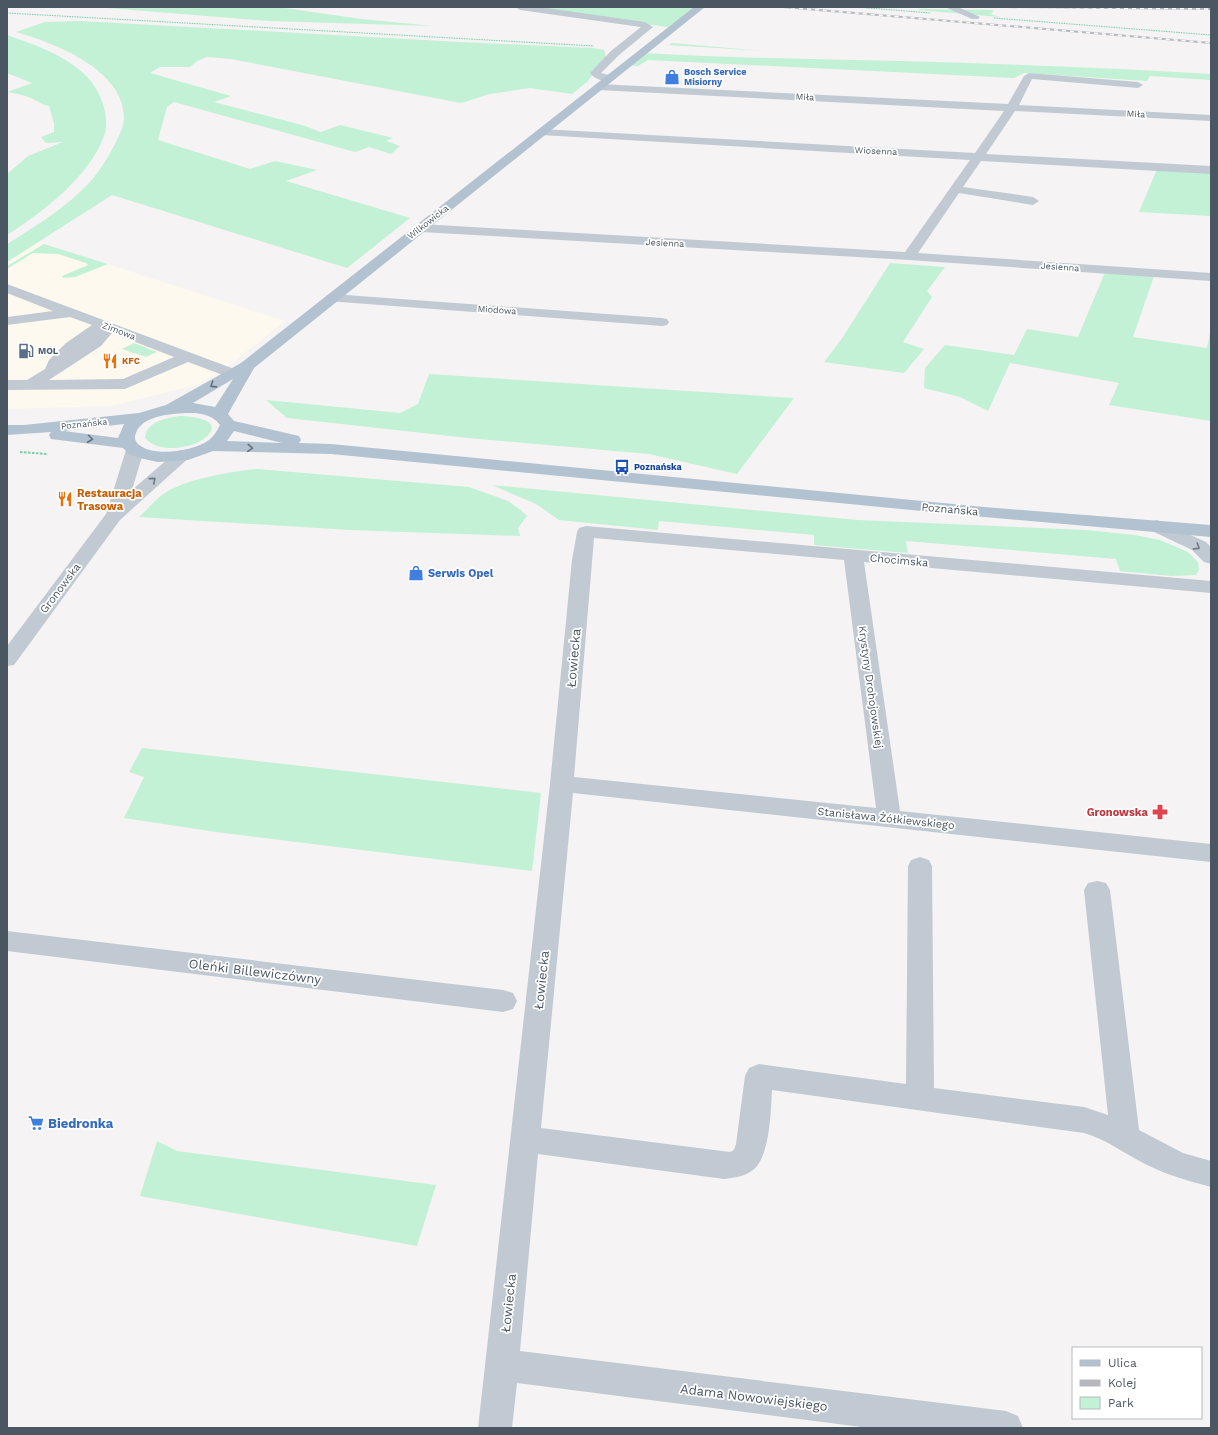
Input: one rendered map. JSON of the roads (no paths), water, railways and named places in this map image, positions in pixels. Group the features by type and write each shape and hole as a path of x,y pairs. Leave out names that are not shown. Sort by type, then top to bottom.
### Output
{"main road":[{"name":"Wilkowicka","path":"171,409 195,397 231,373 247,366 700,7"},
{"name":"Wilkowicka","path":"211,446 224,436 226,401 244,376 247,366"},
{"name":"Poznańska","path":"171,409 199,408 224,420 331,449"},
{"path":"132,447 126,438 128,430 134,424 144,417 171,409"},
{"name":"Poznańska","path":"15,430 144,417"},
{"name":"Poznańska","path":"15,430 132,447 156,456 183,455 211,446 331,449 868,501 1211,531"}],"street":[{"path":"520,7 642,24 648,27 618,50 595,73 598,76 609,78"},
{"path":"950,7 975,17"},
{"path":"909,256 954,189 1012,108 1029,76 1138,84"},
{"name":"Miła","path":"598,87 1211,118"},
{"name":"Wiosenna","path":"541,132 1211,170"},
{"path":"954,189 1033,201"},
{"name":"Jesienna","path":"421,228 909,256 1211,277"},
{"name":"Zimowa","path":"7,288 231,373"},
{"name":"Miodowa","path":"332,298 662,322"},
{"path":"7,321 73,313"},
{"path":"30,385 52,371 55,363 71,346 102,325"},
{"path":"7,385 125,384 187,357"},
{"name":"Gronowska","path":"114,516 132,447"},
{"name":"Gronowska","path":"7,660 114,516 150,482 183,455"},
{"path":"1157,526 1199,546 1211,558"},
{"name":"Chocimska","path":"586,532 1211,587"},
{"name":"Łowiecka","path":"495,1428 562,784 582,560 586,532"},
{"name":"Krystyny Drohojowskiej","path":"853,556 889,818"},
{"name":"Stanisława Żółkiewskiego","path":"562,784 1211,853"},
{"path":"920,866 920,1098"},
{"path":"1098,890 1125,1137"},
{"name":"Oleńki Billewiczówny","path":"7,942 503,1001"},
{"path":"525,1139 724,1166 736,1164 745,1159 751,1147 759,1076 1084,1120 1112,1129 1146,1150 1177,1165 1211,1174"},
{"name":"Adama Nowowiejskiego","path":"502,1364 945,1424 1006,1428"}],"railway":[{"path":"783,7 1211,43"},
{"path":"1004,7 1211,9"}],"place":[{"name":"Bosch Service Misiorny","path":"672,77"},
{"name":"MOL","path":"26,351"},
{"name":"KFC","path":"110,361"},
{"name":"Poznańska","path":"622,467"},
{"name":"Restauracja Trasowa","path":"65,499"},
{"name":"Serwis Opel","path":"416,573"},
{"name":"Gronowska","path":"1160,812"},
{"name":"Biedronka","path":"36,1123"}]}
